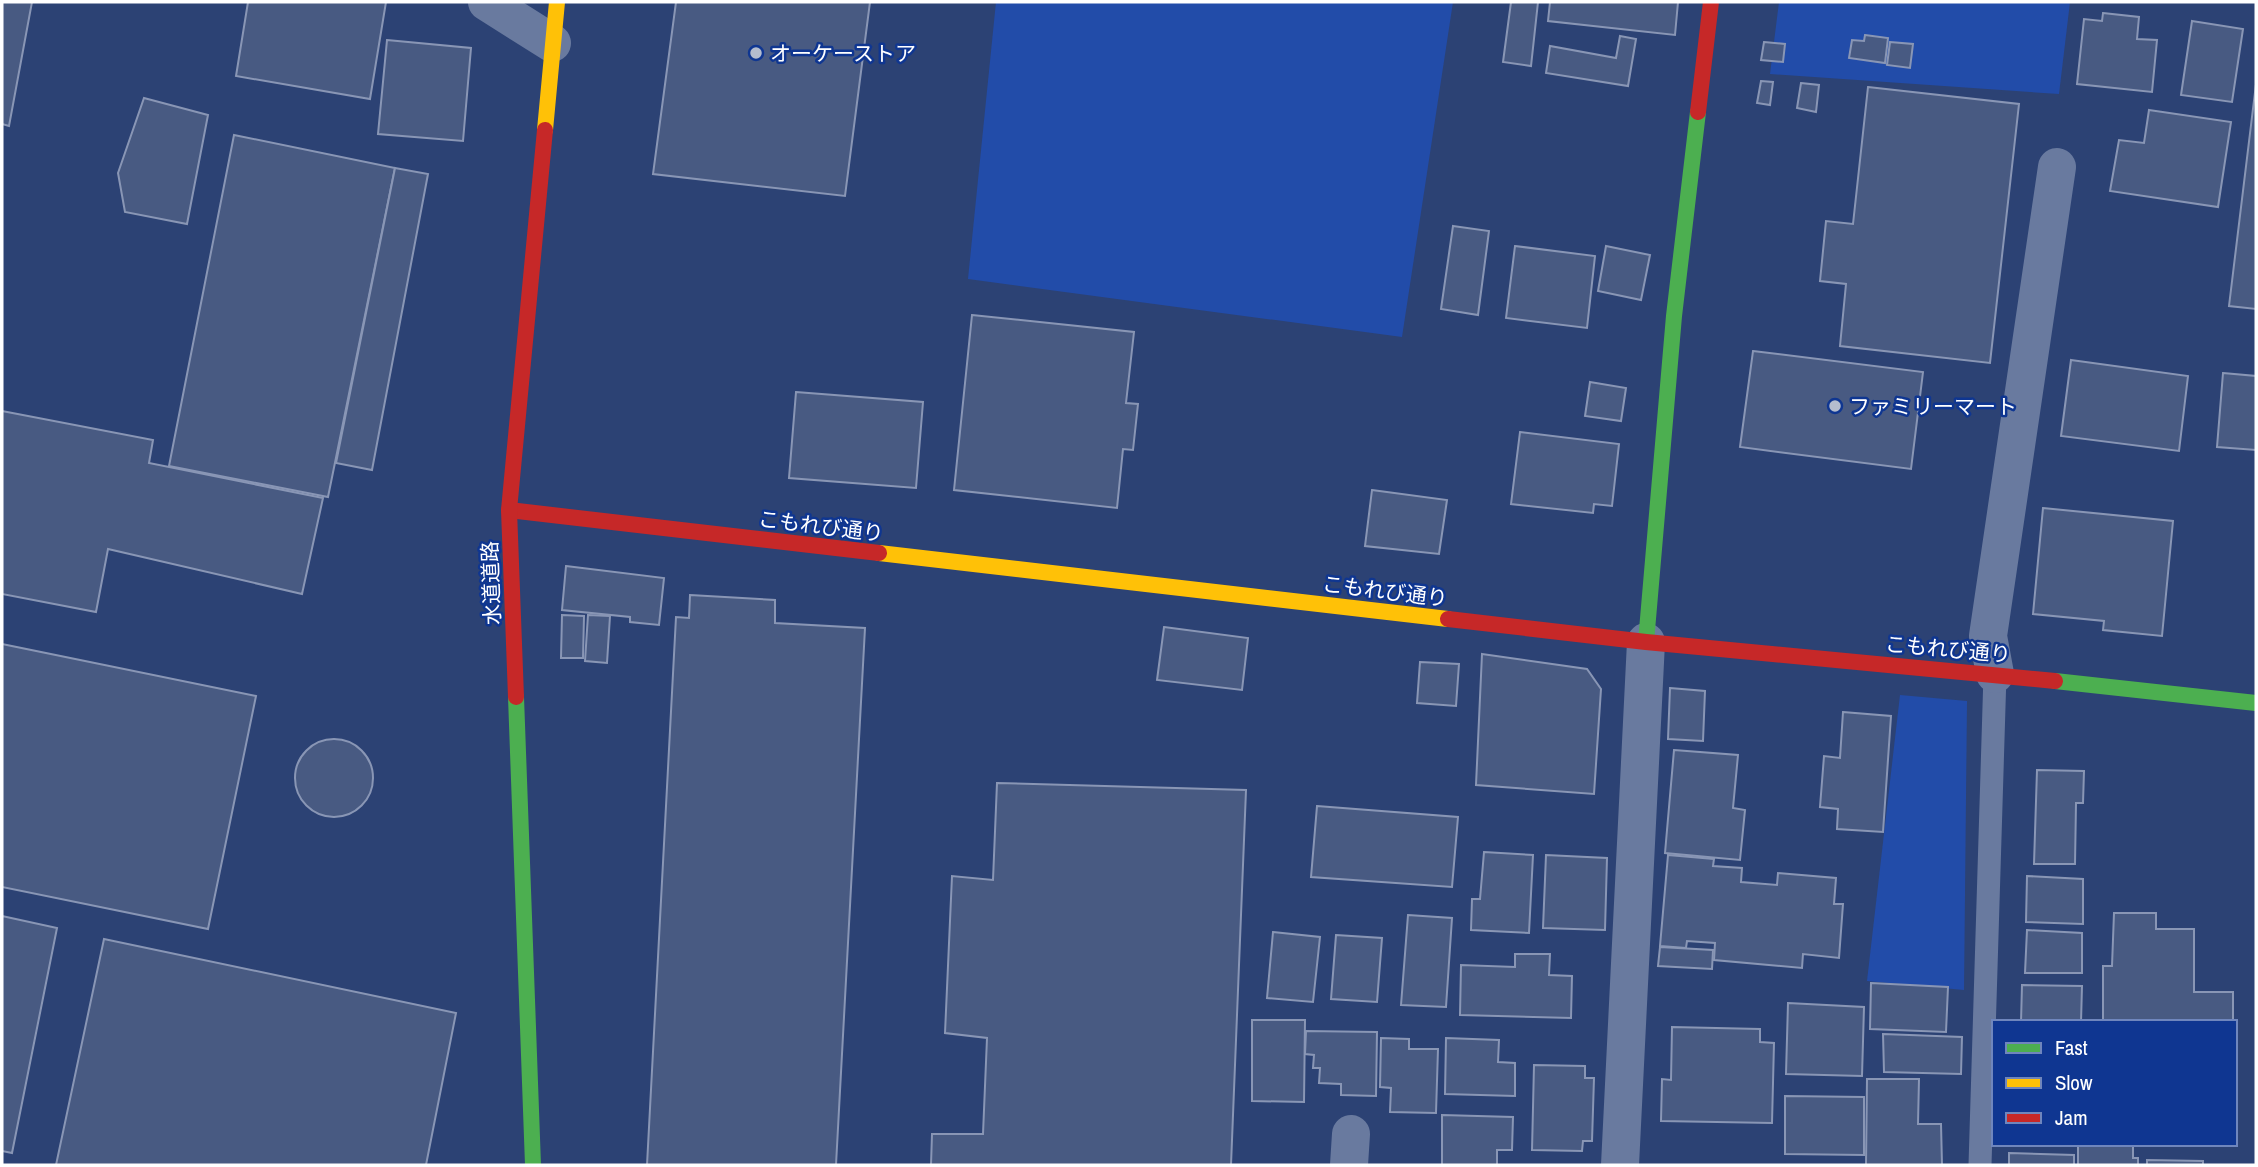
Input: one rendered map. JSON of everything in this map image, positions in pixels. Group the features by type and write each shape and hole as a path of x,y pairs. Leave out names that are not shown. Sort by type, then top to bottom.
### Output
{"street":[{"path":"486,2 552,43"},
{"name":"水道道路","path":"533,1165 509,510 557,2"},
{"path":"1620,1165 1646,642 1674,316 1711,2"},
{"path":"1995,674 1988,636 2057,167"},
{"name":"こもれび通り","path":"509,510 1646,642 1995,674 2256,703"}],"lane":[{"path":"1980,1165 1995,674"}],"shaded area":[{"path":"996,2 1453,2 1402,337 968,279"},
{"path":"1779,2 2070,2 2059,94 1770,74"},
{"path":"1900,695 1967,701 1964,990 1867,981"}],"building":[{"path":"2,2 32,2 9,126 2,124"},
{"path":"248,2 386,2 370,99 236,76"},
{"path":"676,2 870,2 845,196 653,174"},
{"path":"1511,2 1538,2 1531,66 1503,62"},
{"path":"1550,2 1678,2 1675,35 1548,21"},
{"path":"2103,13 2139,17 2137,39 2157,40 2152,92 2077,84 2084,19 2102,21"},
{"path":"2192,21 2243,29 2232,102 2181,95"},
{"path":"1865,35 1888,38 1885,63 1849,58 1852,40 1864,41"},
{"path":"1620,36 1636,39 1628,86 1546,73 1550,46 1616,58"},
{"path":"387,40 471,48 463,141 378,134"},
{"path":"1764,42 1785,44 1783,62 1761,60"},
{"path":"1890,42 1913,44 1910,68 1887,65"},
{"path":"1761,81 1773,82 1770,105 1757,103"},
{"path":"1801,83 1819,85 1816,112 1797,108"},
{"path":"2256,84 2256,309 2229,306"},
{"path":"1868,87 2019,104 1990,363 1840,346 1846,284 1820,281 1826,221 1853,224"},
{"path":"144,98 208,115 187,224 125,212 118,173"},
{"path":"2149,110 2231,122 2218,207 2110,191 2119,140 2144,143"},
{"path":"234,135 395,168 328,497 169,466"},
{"path":"395,168 428,174 372,470 336,463"},
{"path":"1453,226 1489,231 1478,315 1441,309"},
{"path":"1515,246 1595,256 1587,328 1506,318"},
{"path":"1606,246 1650,255 1641,300 1598,291"},
{"path":"972,315 1134,332 1126,403 1138,404 1133,450 1123,449 1117,508 954,490"},
{"path":"1753,351 1923,372 1911,469 1740,447"},
{"path":"2071,360 2188,376 2179,451 2061,436"},
{"path":"2223,373 2256,376 2256,450 2217,447"},
{"path":"1590,382 1626,388 1621,421 1585,416"},
{"path":"796,392 923,402 916,488 789,478"},
{"path":"2,411 153,440 149,463 323,498 302,594 108,549 96,612 2,594"},
{"path":"1520,432 1619,444 1612,506 1594,504 1593,513 1511,504"},
{"path":"1372,490 1447,500 1439,554 1365,546"},
{"path":"2043,508 2173,521 2162,636 2103,630 2104,621 2033,614"},
{"path":"566,566 664,578 659,625 630,622 630,617 562,610"},
{"path":"690,595 775,600 775,623 865,628 836,1165 647,1165 676,617 689,618"},
{"path":"562,615 584,616 583,658 561,658"},
{"path":"588,615 610,616 607,663 585,661"},
{"path":"1164,627 1248,638 1242,690 1157,680"},
{"path":"2,644 256,696 208,929 2,887"},
{"path":"1482,654 1587,669 1601,689 1594,794 1476,785"},
{"path":"1420,662 1459,664 1456,706 1417,703"},
{"path":"1670,688 1705,691 1703,741 1668,739"},
{"path":"1843,712 1891,716 1883,832 1837,829 1838,809 1820,807 1824,756 1840,758"},
{"path":"334,739 349,742 362,750 370,763 373,778 370,793 362,806 349,814 334,817 319,814 306,806 298,793 295,778 298,763 306,750 319,742"},
{"path":"1674,750 1738,755 1733,808 1745,810 1740,860 1665,853"},
{"path":"2037,770 2084,771 2083,803 2076,803 2075,864 2034,864"},
{"path":"997,783 1246,790 1231,1165 931,1165 932,1134 983,1134 987,1038 945,1033 952,876 993,880"},
{"path":"1317,806 1458,817 1452,887 1311,877"},
{"path":"1484,852 1533,855 1529,933 1471,930 1472,899 1480,899"},
{"path":"1546,855 1607,858 1605,930 1543,928"},
{"path":"1668,855 1714,859 1713,866 1742,868 1741,882 1777,885 1778,873 1836,878 1834,904 1843,904 1839,958 1803,954 1802,968 1714,960 1715,943 1687,941 1686,948 1660,946"},
{"path":"2027,876 2083,879 2083,924 2026,922"},
{"path":"2114,913 2156,913 2156,929 2194,929 2194,992 2233,992 2233,1020 2103,1020 2103,966 2112,966"},
{"path":"1408,915 1452,918 1446,1007 1401,1005"},
{"path":"2,916 57,928 12,1153 2,1151"},
{"path":"2027,930 2082,933 2082,973 2025,973"},
{"path":"1273,932 1320,937 1313,1002 1267,998"},
{"path":"1336,935 1382,938 1377,1002 1331,999"},
{"path":"104,939 456,1013 426,1165 56,1165"},
{"path":"1660,947 1713,950 1712,969 1658,966"},
{"path":"1515,954 1550,954 1549,975 1572,976 1571,1018 1460,1015 1461,965 1515,967"},
{"path":"1871,983 1948,987 1946,1032 1870,1029"},
{"path":"2022,985 2082,986 2081,1020 2021,1020"},
{"path":"1788,1003 1864,1007 1862,1076 1786,1074"},
{"path":"1252,1020 1305,1020 1304,1102 1252,1101"},
{"path":"1672,1027 1760,1029 1760,1042 1774,1043 1772,1123 1661,1121 1662,1079 1671,1080"},
{"path":"1306,1031 1377,1032 1376,1096 1341,1095 1341,1084 1319,1083 1320,1068 1313,1068 1314,1055 1305,1054"},
{"path":"1883,1034 1962,1037 1961,1074 1884,1072"},
{"path":"1381,1038 1409,1039 1409,1049 1438,1049 1436,1113 1390,1112 1391,1088 1380,1087"},
{"path":"1446,1038 1499,1040 1498,1062 1515,1063 1515,1096 1445,1094"},
{"path":"1534,1065 1585,1066 1585,1078 1594,1078 1592,1141 1583,1141 1582,1151 1532,1150"},
{"path":"1867,1079 1919,1079 1918,1124 1941,1124 1942,1165 1866,1165"},
{"path":"1785,1096 1864,1097 1864,1155 1785,1154"},
{"path":"1442,1115 1513,1117 1512,1150 1497,1150 1497,1165 1442,1165"},
{"path":"2078,1146 2133,1146 2133,1158 2138,1158 2138,1165 2078,1165"},
{"path":"2009,1153 2074,1155 2074,1165 2009,1165"},
{"path":"2147,1160 2203,1161 2203,1165 2147,1165"}],"traffic: fast":[{"path":"1646,642 1674,316 1698,112"},
{"path":"2055,681 2256,703"},
{"path":"516,697 533,1165"}],"traffic: slow":[{"path":"545,130 557,2"},
{"path":"879,553 1448,619"}],"traffic: jam":[{"path":"1698,112 1711,2"},
{"path":"516,697 509,510 545,130"},
{"path":"509,510 879,553"},
{"path":"1448,619 1646,642 2055,681"}],"place":[{"name":"オーケーストア","path":"756,53"},
{"name":"ファミリーマート","path":"1835,406"}]}
